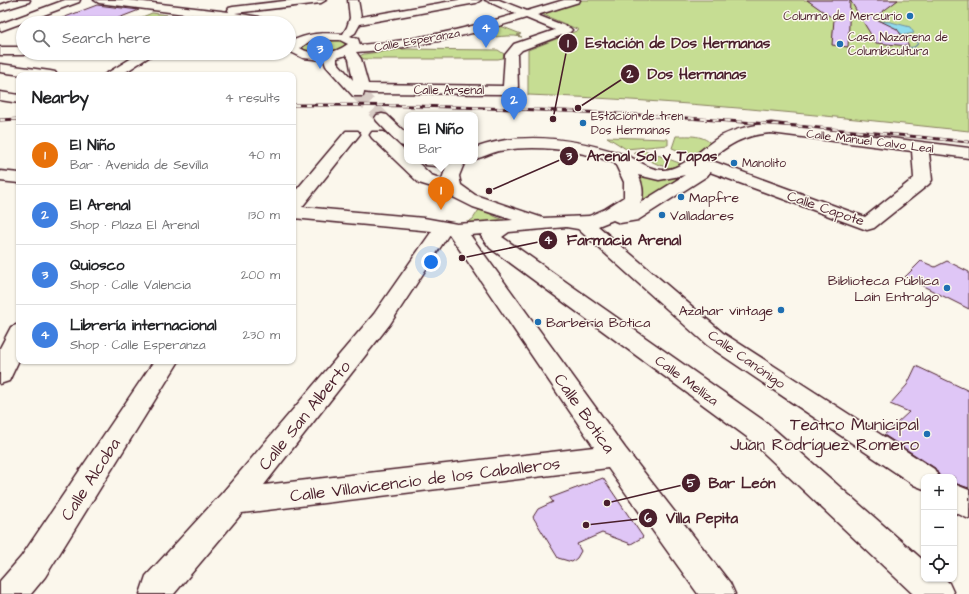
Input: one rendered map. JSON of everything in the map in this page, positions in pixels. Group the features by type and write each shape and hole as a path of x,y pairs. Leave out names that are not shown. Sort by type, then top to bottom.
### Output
{"street":[{"path":"0,8 25,0"},
{"path":"32,16 75,0"},
{"path":"98,0 227,16"},
{"path":"196,11 221,11 244,3 321,0"},
{"path":"342,37 351,30 355,21 353,0"},
{"path":"355,21 476,0"},
{"path":"490,0 526,14"},
{"name":"Calle Esperanza","path":"296,48 312,56 330,55 350,50 384,48 438,38 575,0"},
{"path":"220,15 233,10 244,3"},
{"path":"244,3 256,16"},
{"name":"Calle Arsenal","path":"350,50 355,59 362,87 371,89 504,90 511,88 511,55 518,47 566,30 526,14"},
{"path":"0,28 16,22"},
{"path":"0,32 16,32"},
{"path":"296,44 307,38 319,36 342,37 354,42 354,45 350,50"},
{"path":"0,51 16,51"},
{"path":"330,55 331,63 358,93"},
{"path":"116,72 137,60"},
{"path":"0,68 29,72"},
{"path":"0,96 16,99"},
{"path":"382,118 404,140"},
{"path":"296,212 441,228 502,228 584,222 631,216 710,166 758,133 771,128"},
{"name":"Calle Manuel Calvo Leal","path":"478,153 500,146 547,144 582,148 622,160 646,173 665,175 687,168 735,135 758,129 771,128 969,153"},
{"path":"296,202 352,134"},
{"path":"378,135 404,159"},
{"name":"Calle Capote","path":"710,166 867,224 923,180 924,147"},
{"path":"409,164 425,179 461,193 494,209 535,220 584,222 633,199 633,182 622,160"},
{"path":"441,228 453,221 465,218 472,209 450,176 457,164"},
{"name":"Calle Canónigo","path":"584,222 715,339 921,475"},
{"name":"Calle Botica","path":"441,228 718,594"},
{"name":"Calle San Alberto","path":"157,594 158,587 234,501 382,319 441,228"},
{"name":"Calle Melliza","path":"502,228 491,236 497,244 757,430 937,594"},
{"path":"0,375 16,339"},
{"name":"Calle Alcoba","path":"10,594 33,567 165,364"},
{"name":"Calle Villavicencio de los Caballeros","path":"234,501 615,456"},
{"path":"957,498 969,506"}],"green space":[{"path":"582,0 969,0 969,131 694,104 528,95 528,50 579,30 539,13"},
{"path":"152,13 167,15 165,16 145,16"},
{"path":"498,25 521,34 517,35 522,37 483,37 470,33"},
{"path":"315,40 339,40 345,45 336,51 324,53 306,51 302,48 306,43"},
{"path":"402,49 498,50 504,54 503,58 498,59 364,59 359,56"},
{"path":"676,136 691,136 705,139 713,146 695,157 672,148"},
{"path":"607,137 668,139 668,145 626,149"},
{"path":"644,150 682,164 670,168 659,165 634,153"},
{"path":"637,174 657,179 677,176 677,179 644,203 643,188"},
{"path":"480,208 496,217 516,224 461,226 473,219"}],"water":[{"path":"879,21 891,22 910,27 914,33 904,35 915,39 919,43 914,48 901,48 914,47 918,43"}],"building":[{"path":"807,0 850,0 848,47 832,45 834,19"},
{"path":"850,0 898,0 874,18 897,29 909,46 876,43"},
{"path":"97,5 139,10 124,16 68,16"},
{"name":"Biblioteca Pública Laín Entralgo","path":"921,261 935,267 947,261 969,272 969,309 905,277"},
{"name":"Teatro Municipal Juan Rodríguez Romero","path":"916,366 969,391 969,488 957,484 957,474 938,474 935,468 884,435 909,412 890,404 907,385"},
{"path":"603,478 643,537 631,544 602,533 577,544 581,551 577,558 572,562 558,558 533,517 538,509 553,502 550,498"}],"tunnel":[{"path":"358,93 382,118"}],"railway":[{"path":"296,105 462,107 631,114 800,126 969,142"},
{"path":"0,120 16,119"}],"place":[{"name":"Columna de Mercurio","path":"910,16"},
{"name":"Casa Nazarena de Columbicultura","path":"840,44"},
{"name":"Librería internacional","path":"486,48"},
{"name":"Quiosco","path":"320,69"},
{"name":"Dos Hermanas","path":"578,108"},
{"name":"Estación de Dos Hermanas","path":"553,119"},
{"name":"El Arenal","path":"514,120"},
{"name":"Estación de tren Dos Hermanas","path":"583,123"},
{"name":"Manolito","path":"734,163"},
{"name":"Arenal Sol y Tapas","path":"489,191"},
{"name":"Mapfre","path":"681,197"},
{"name":"El Niño","path":"441,210"},
{"name":"Valladares","path":"662,215"},
{"name":"Farmacia Arenal","path":"462,258"},
{"name":"Biblioteca Pública Laín Entralgo","path":"947,288"},
{"name":"Azahar vintage","path":"781,310"},
{"name":"Barbería Botica","path":"538,322"},
{"name":"Teatro Municipal Juan Rodríguez Romero","path":"927,434"},
{"name":"Bar León","path":"607,503"},
{"name":"Villa Pepita","path":"586,525"}]}
